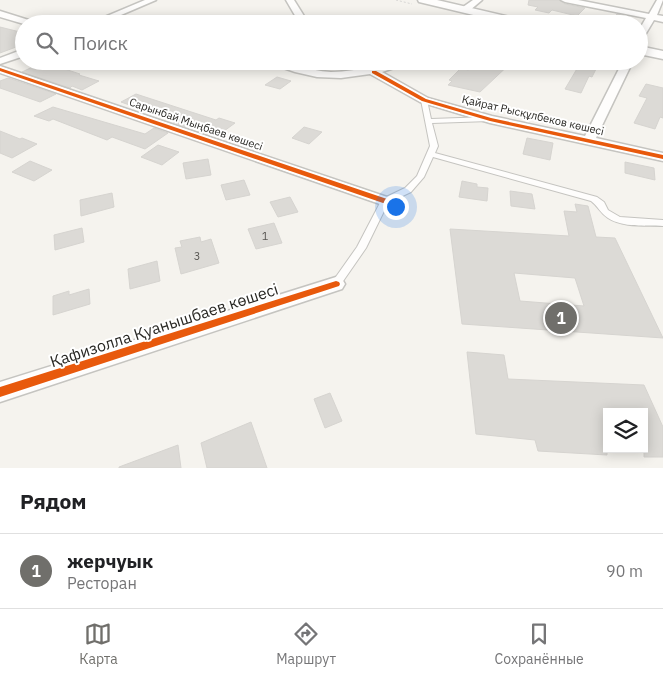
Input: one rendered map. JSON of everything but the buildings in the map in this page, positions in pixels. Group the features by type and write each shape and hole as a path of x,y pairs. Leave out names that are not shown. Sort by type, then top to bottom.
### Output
{"street":[{"path":"114,15 152,0"},
{"path":"290,0 299,15"},
{"path":"423,0 488,15"},
{"path":"466,9 478,0"},
{"path":"566,0 645,15"},
{"path":"648,20 661,0"},
{"path":"0,14 15,19"},
{"path":"650,16 663,19"},
{"path":"648,52 663,55"},
{"path":"0,62 15,56"},
{"name":"Сарынбай Мыңбаев көшесі","path":"0,69 385,201"},
{"path":"301,70 316,74 338,75 381,70"},
{"path":"335,70 338,75"},
{"path":"589,140 624,70"},
{"name":"Қайрат Рысқұлбеков көшесі","path":"374,72 424,100 490,119 663,157"},
{"name":"Қафизолла Қуанышбаев көшесi","path":"0,392 336,284"}],"lane":[{"path":"336,284 361,248 385,201 408,190 420,177 434,146 424,100"},
{"path":"428,121 490,119"},
{"path":"431,154 594,199 601,204 604,212 609,217 618,220 663,223"}],"cycle path":[{"path":"0,69 385,201"},
{"path":"374,72 424,100 490,119 663,157"},
{"path":"0,392 336,284"}],"place":[{"name":"жерчуык","path":"561,318"}]}
